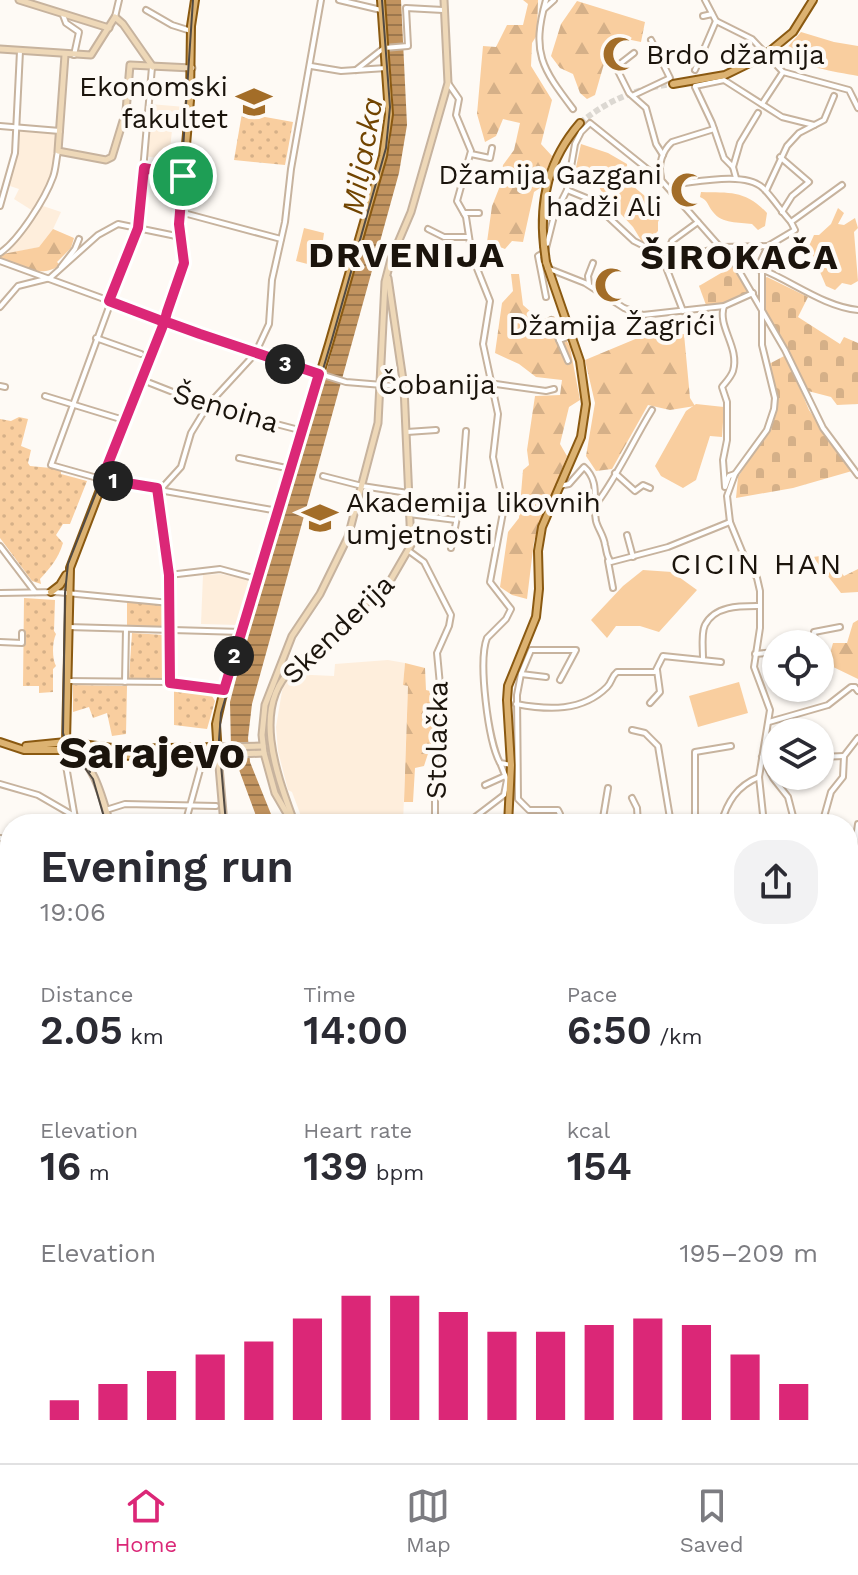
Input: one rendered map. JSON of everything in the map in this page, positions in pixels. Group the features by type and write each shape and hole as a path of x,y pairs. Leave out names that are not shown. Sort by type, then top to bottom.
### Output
{"main road":[{"path":"19,0 109,28"},
{"path":"51,592 63,582 70,568 164,321 185,257 180,212 195,0"},
{"path":"223,814 216,724 224,690 322,375 383,156 389,114 381,0"},
{"path":"288,814 275,793 263,749 265,705 298,625 316,602 337,563 349,533 378,423 382,386 382,308 388,273 411,212 448,83 444,0"},
{"path":"673,84 694,84 732,72 762,57 793,32 813,0"},
{"path":"0,49 91,55 115,17 153,67"},
{"path":"65,55 58,151 110,159 126,111 130,65 192,68"},
{"path":"509,814 513,785 508,686 539,604 539,541 545,518 578,446 585,415 586,391 580,361 547,265 542,225 553,164 563,144 580,123"},
{"name":"Skenderija","path":"271,749 270,731 275,699 282,679 389,583 409,551 404,387 388,273"},
{"path":"65,746 70,568"},
{"path":"280,663 292,669"},
{"path":"0,742 33,747 94,744 120,749 218,751 228,755 256,754 263,749"},
{"path":"80,753 94,744"},
{"path":"65,746 80,753 140,757 204,755 227,747 271,749 291,814"},
{"path":"80,753 97,780 107,814"}],"street":[{"path":"115,17 119,0"},
{"path":"159,488 181,467 191,433 208,405 255,354 269,324 272,280 321,0"},
{"path":"339,0 381,10"},
{"path":"546,0 538,40 540,56 550,79 573,109"},
{"path":"543,11 554,0"},
{"path":"705,0 716,21 752,39 783,72 855,93 858,108"},
{"path":"356,70 386,48 406,46 406,8 443,10"},
{"path":"146,10 172,25 191,31"},
{"path":"703,16 712,14"},
{"path":"63,15 66,23 79,32 74,55"},
{"path":"695,70 716,21"},
{"path":"633,95 670,78 651,40"},
{"path":"0,206 15,153 20,50"},
{"path":"634,53 616,67 626,90 646,108 656,144 663,155"},
{"path":"311,66 341,71 386,68"},
{"path":"153,67 138,228 51,465 102,479 278,511"},
{"path":"762,104 783,72"},
{"path":"736,178 733,167 724,158 694,84 724,80 782,117 814,125"},
{"path":"448,83 459,99 456,115 471,147 457,198 464,213 472,256 490,301 483,344 498,414 493,457 504,507 490,582 511,609 510,614 492,630 485,644 489,735 506,775 506,787 501,799 480,814"},
{"path":"766,191 772,183 780,157 799,133 824,120 834,96"},
{"path":"733,167 740,143 758,113"},
{"path":"546,297 538,256 545,252 554,216 567,190 575,144 590,123 661,180 735,264 785,350 823,428 858,475"},
{"path":"0,126 60,131"},
{"path":"661,180 659,171 663,155 672,142 714,129"},
{"path":"471,154 490,158 492,148"},
{"path":"0,253 12,243 44,193 53,176 58,151"},
{"path":"780,157 809,182 792,196 782,212"},
{"path":"144,168 183,176"},
{"path":"567,190 589,199 643,246 682,257 719,248 768,246 796,228 766,191 754,182 736,178 675,184 669,188"},
{"path":"791,222 842,185"},
{"path":"543,208 554,216"},
{"path":"180,212 281,239"},
{"path":"464,213 479,213"},
{"path":"683,311 665,268 666,254 678,235 698,222"},
{"path":"0,307 18,286 47,279 98,235 120,223 181,237"},
{"path":"542,225 551,226"},
{"path":"428,229 444,237 468,237"},
{"path":"60,269 79,239"},
{"path":"768,246 760,270 762,345 775,398 774,409 767,430 735,474 727,496 730,522 757,578 760,606 754,667 769,702 770,718"},
{"name":"Čobanija","path":"0,261 255,354 343,381 404,387 489,383 546,391 554,389"},
{"path":"590,286 588,276 593,263"},
{"path":"735,264 760,270 827,304 858,310"},
{"path":"547,265 638,314 724,306 753,293"},
{"path":"724,306 722,314 735,359 732,374 722,387 727,402 727,440 723,460 725,487 729,476 735,474"},
{"path":"551,320 568,361"},
{"path":"559,340 570,336"},
{"path":"96,338 141,354"},
{"name":"Šenoina","path":"150,383 208,405 303,431"},
{"path":"45,396 127,421"},
{"path":"582,507 596,504 610,488 615,473 652,410"},
{"path":"407,432 436,430"},
{"path":"451,548 464,475 466,431"},
{"path":"239,458 291,469"},
{"path":"559,486 569,484 584,467 593,478 597,525 603,536 613,588"},
{"path":"615,473 635,491 643,485 650,488"},
{"path":"323,476 408,493"},
{"path":"159,488 169,575 170,683"},
{"path":"409,514 456,520"},
{"path":"608,561 673,546 730,522"},
{"path":"627,535 633,557"},
{"path":"0,546 35,592"},
{"name":"Stolačka","path":"409,551 424,562 451,615 437,656 443,717 435,751 435,814"},
{"path":"169,575 220,569 257,579"},
{"path":"0,593 68,593 170,603"},
{"path":"703,658 707,622 724,609 760,606"},
{"path":"68,627 242,632"},
{"path":"822,630 840,627"},
{"path":"125,682 126,629"},
{"path":"0,642 22,643 22,633"},
{"path":"560,680 574,648 531,650 518,688 513,785 524,807 558,810 560,814"},
{"path":"755,654 762,653"},
{"path":"650,703 660,692 657,670 663,656 721,662"},
{"path":"516,704 545,709 576,706 591,700 609,686 617,672 650,673 657,670"},
{"path":"521,674 546,677"},
{"path":"67,681 170,683 224,690"},
{"path":"508,686 518,688"},
{"path":"778,718 828,705 851,687 858,691"},
{"path":"632,730 645,733 658,746 669,814"},
{"path":"825,814 831,792 843,777 844,756 858,738"},
{"path":"65,746 76,814"},
{"path":"695,814 695,752 731,746"},
{"path":"188,814 204,755"},
{"path":"762,755 759,777 763,814"},
{"path":"834,756 844,756"},
{"path":"500,763 511,765"},
{"path":"485,785 506,775"},
{"path":"724,814 732,797 748,782 759,777"},
{"path":"0,784 38,795 71,814"},
{"path":"604,814 608,788"},
{"path":"782,790 788,797 792,814"},
{"path":"632,798 638,814"},
{"path":"106,810 125,804 216,806"}],"shaded area":[{"name":"Miljacka","path":"385,0 401,0 407,125 399,173 252,704 248,738 250,762 271,814 255,814 231,748 230,702 390,143 393,104"},
{"path":"150,104 185,107 183,131 172,130 169,160 145,156"},
{"path":"18,129 60,131 53,176 33,211 14,199 19,189 7,185 16,153"},
{"path":"40,207 61,212 53,229 39,247 7,254"},
{"path":"221,574 250,580 237,625 201,624 203,575"},
{"path":"388,660 405,663 403,685 408,686 403,814 300,814 292,792 288,790 278,751 276,727 283,685 290,674 334,676 335,664"}],"green space":[{"path":"523,0 538,0 537,35 532,43 531,66 552,100 541,144 552,156 540,188 534,192 523,242 512,241 505,249 487,242 492,206 500,186 503,165 514,150 520,123 503,119 496,136 485,142 477,114 483,46 496,47 507,25 523,25 528,4"},
{"path":"577,1 645,22 641,42 612,36 595,95 587,99 580,93 573,74 560,68 551,56 561,24"},
{"path":"801,32 858,46 858,76 810,65 783,52"},
{"path":"242,113 293,122 285,165 234,160"},
{"path":"581,144 608,153 627,164 628,182 663,211 658,231 644,245 597,183 575,172"},
{"path":"701,192 737,194 752,200 767,213 765,226 758,230 752,224 721,219 700,197"},
{"path":"838,208 844,213 838,224 844,225 855,218 858,228 854,232 858,281 851,285 842,283 835,290 826,286 809,246 814,235 819,235 831,224"},
{"path":"304,228 324,233 320,262 317,261 315,266 296,261"},
{"path":"53,229 74,238 71,248 57,262 60,265 38,271 0,260 3,254 39,247"},
{"path":"733,266 750,293 725,303 706,305 699,286"},
{"path":"511,274 519,274 523,305 540,320 554,316 570,347 580,400 569,407 560,444 567,456 534,541 527,599 512,595 500,587 508,532 519,518 523,470 529,465 527,450 535,396 560,395 562,380 536,377 519,364 495,353 502,303 513,291"},
{"path":"767,277 808,297 798,317 840,344 844,337 858,343 858,404 837,405 831,397 808,391 765,310"},
{"path":"684,334 690,398 695,406 670,410 648,405 612,469 596,471 586,456 595,403 585,360 645,335"},
{"path":"786,355 809,410 852,471 793,488 736,498 738,477 772,423 776,410 778,399 769,364"},
{"path":"696,404 724,407 722,437 710,436 696,480 683,488 661,476 655,466 686,411"},
{"path":"19,417 28,419 21,446 31,450 30,466 61,469 61,474 87,481 70,524 63,524 56,535 63,543 54,562 40,579 41,584 32,581 0,538 0,419 11,421"},
{"path":"827,555 844,576 858,569 858,592 841,593 813,557"},
{"path":"643,570 672,572 697,590 659,632 640,626 616,626 607,638 591,620"},
{"path":"24,598 55,600 53,650 56,666 53,669 53,692 39,693 39,686 23,686"},
{"path":"127,601 164,605 164,627 127,627"},
{"path":"858,620 858,679 834,667 834,643 847,643 853,623"},
{"path":"132,633 165,635 165,678 129,678"},
{"path":"405,663 425,668 426,690 434,692 438,723 424,766 415,768 413,802 404,802 408,686 403,685"},
{"path":"739,682 748,713 698,727 689,696"},
{"path":"73,685 127,686 126,734 112,736 107,713 93,718 89,707 73,712"},
{"path":"174,689 212,696 215,701 207,729 174,725"}],"tunnel":[{"path":"580,123 624,96 673,84"}],"tram line":[{"path":"103,814 93,779 66,742 63,733 68,564 124,422 181,263 178,224 193,0"},
{"path":"225,814 219,740 221,713 386,148 390,107 382,0"},
{"path":"90,772 87,764 91,757 146,750 203,751 214,756 222,765"}],"place":[{"name":"Brdo džamija","path":"620,54"},
{"name":"Ekonomski fakultet","path":"254,102"},
{"name":"Džamija Gazgani hadži Ali","path":"688,190"},
{"name":"Džamija Žagrići","path":"612,285"},
{"name":"Akademija likovnih umjetnosti","path":"320,518"}],"district":[{"name":"DRVENIJA","path":"407,255"},
{"name":"ŠIROKAČA","path":"740,257"},
{"name":"CICIN HAN","path":"757,563"},
{"name":"Sarajevo","path":"152,753"}],"route":[{"path":"183,176 144,168 138,228 109,301 159,320 164,321 266,358 319,374 224,690 170,683 169,575 157,488 102,479 127,421 162,328 164,321 167,314 167,312 183,269 185,257 179,224 183,176"}]}
